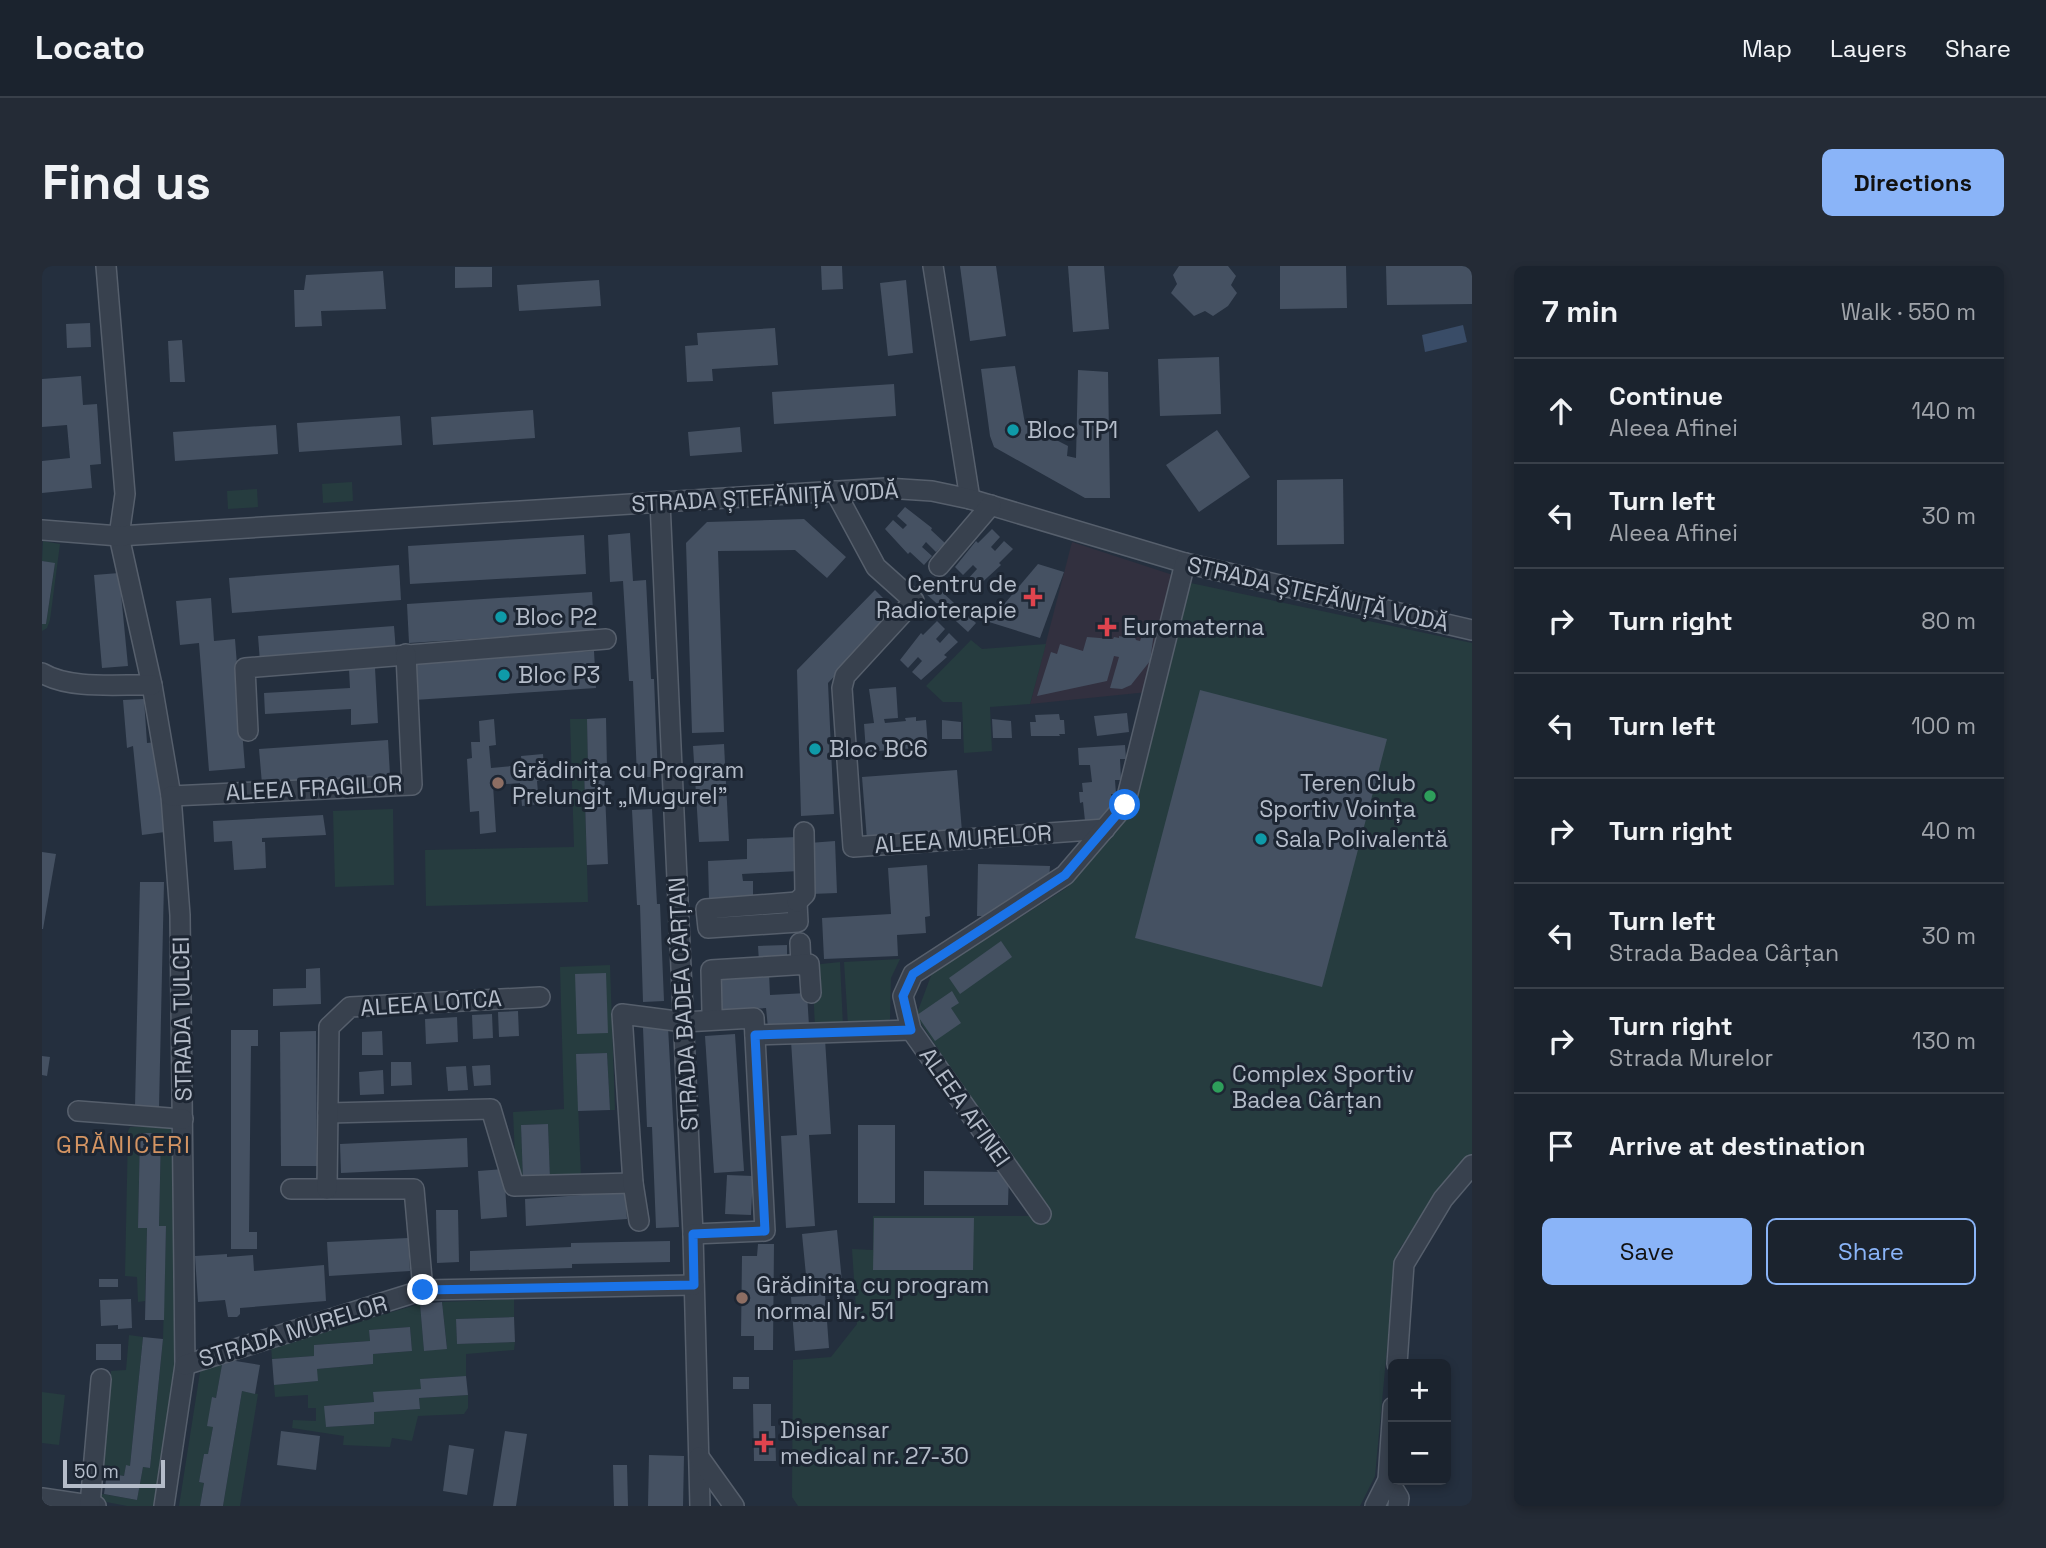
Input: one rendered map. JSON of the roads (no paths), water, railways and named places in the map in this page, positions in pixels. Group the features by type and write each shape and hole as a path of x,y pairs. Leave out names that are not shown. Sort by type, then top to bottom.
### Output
{"street":[{"path":"106,266 125,494 118,536"},
{"path":"933,266 970,499"},
{"name":"STRADA ȘTEFĂNIȚĂ VODĂ","path":"42,530 118,536 886,488 932,491 970,499 1185,563 1472,630"},
{"name":"ALEEA MURELOR","path":"835,491 876,567 914,601 845,676 842,688 853,847 1105,829"},
{"name":"STRADA BADEA CÂRȚAN","path":"660,502 693,1234 700,1506"},
{"path":"939,566 991,505"},
{"name":"STRADA TULCEI","path":"118,536 152,685 171,796 180,915 185,1365 164,1506"},
{"name":"ALEEA AFINEI","path":"1041,1214 911,1030 903,996 913,974 1065,875 1125,805 1185,563"},
{"path":"248,731 245,668 606,639"},
{"name":"ALEEA FRAGILOR","path":"171,796 412,785 406,654"},
{"path":"42,673 51,679 71,683 152,685"},
{"path":"734,917 772,914 797,902 805,894 804,832"},
{"path":"707,958 799,938 802,965"},
{"path":"707,958 809,964 811,993"},
{"path":"707,958 712,1012"},
{"name":"ALEEA LOTCA","path":"328,1114 329,1027 350,1007 540,997"},
{"path":"639,1221 622,1014 684,1022 754,1018 765,1231 693,1234"},
{"path":"755,1035 911,1030"},
{"path":"327,1189 328,1114 491,1109 514,1186 634,1182"},
{"path":"78,1111 183,1119"},
{"path":"1396,1359 1404,1264 1443,1199 1472,1165"},
{"path":"291,1189 414,1189 423,1290"},
{"name":"STRADA MURELOR","path":"185,1365 423,1290 694,1285"},
{"path":"42,1497 93,1505 101,1379"},
{"path":"699,1457 734,1506"},
{"path":"1375,1506 1388,1480"},
{"path":"1391,1485 1399,1498 1398,1506"}],"water":[{"path":"1463,325 1467,342 1425,352 1422,335"}],"place":[{"name":"Bloc TP1","path":"1013,430"},
{"name":"Centru de Radioterapie","path":"1033,597"},
{"name":"Bloc P2","path":"501,617"},
{"name":"Euromaterna","path":"1107,627"},
{"name":"Bloc P3","path":"504,675"},
{"name":"Bloc BC6","path":"815,749"},
{"name":"Grădinița cu Program Prelungit „Mugurel”","path":"498,783"},
{"name":"Teren Club Sportiv Voința","path":"1430,796"},
{"name":"Sala Polivalentă","path":"1261,839"},
{"name":"Complex Sportiv Badea Cârțan","path":"1218,1087"},
{"name":"Grădinița cu program normal Nr. 51","path":"742,1298"},
{"name":"Dispensar medical nr. 27-30","path":"764,1443"}],"district":[{"name":"GRĂNICERI","path":"124,1144"}]}
